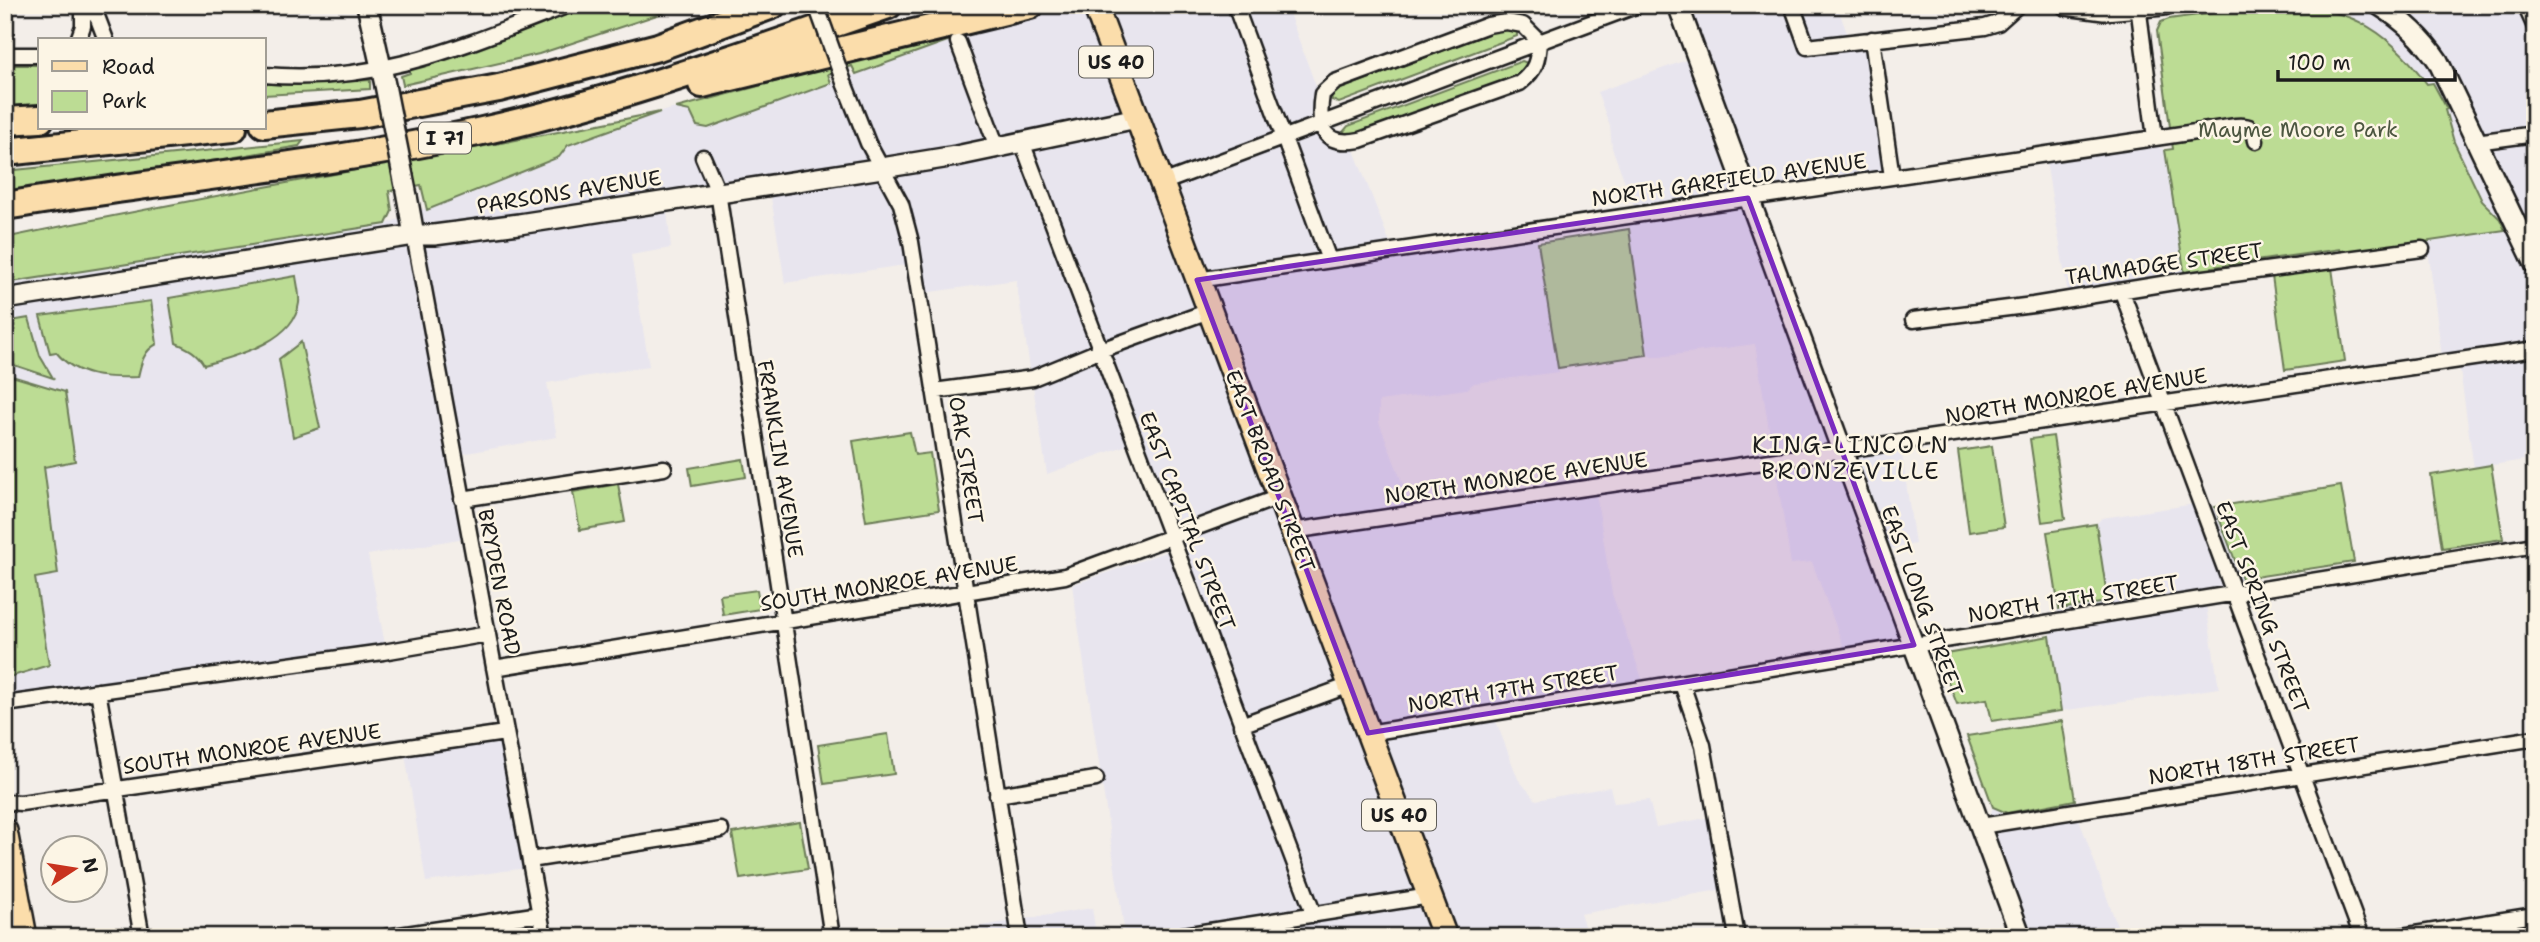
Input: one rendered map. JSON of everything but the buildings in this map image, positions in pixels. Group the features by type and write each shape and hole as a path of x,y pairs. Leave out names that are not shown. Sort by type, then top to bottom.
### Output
{"highway":[{"path":"722,23 746,5"},
{"name":"I 71","path":"266,124 360,114 428,103 535,80 658,47 772,5"},
{"name":"I 71","path":"5,206 340,157 481,131 662,83 888,5"},
{"path":"586,105 732,78 1030,5"},
{"path":"266,113 301,120"},
{"path":"5,121 38,119"},
{"path":"5,152 214,130"},
{"path":"5,220 19,217 48,199"}],"main road":[{"name":"EAST BROAD STREET","path":"1095,5 1445,937"},
{"path":"5,831 24,937"}],"street":[{"path":"79,38 83,26 83,5"},
{"path":"89,5 105,38"},
{"path":"367,5 384,76 414,235"},
{"path":"266,75 384,76 411,63 569,5"},
{"name":"OAK STREET","path":"816,5 865,136 901,204 911,242 1020,937"},
{"path":"1235,5 1329,260"},
{"path":"1161,183 1638,5"},
{"name":"EAST LONG STREET","path":"1678,5 2021,937"},
{"path":"1792,5 1807,47 1985,27 1998,23 2018,5"},
{"path":"2066,5 2104,10 2164,5"},
{"path":"2379,5 2409,26 2438,61 2535,264"},
{"path":"2525,5 2535,27"},
{"path":"2138,7 2155,138"},
{"path":"1506,22 1523,25 1539,41 1538,60 1533,73 1520,83 1352,142 1343,143 1330,138 1321,124 1322,94 1335,82 1347,77 1488,25 1506,22"},
{"path":"1872,39 1892,177"},
{"path":"958,42 997,147"},
{"path":"5,55 38,55"},
{"name":"PARSONS AVENUE","path":"5,299 414,235 507,226 882,168 1137,118"},
{"name":"NORTH GARFIELD AVENUE","path":"1197,280 2244,125 2253,129 2256,141"},
{"path":"2476,142 2535,134"},
{"name":"EAST CAPITAL STREET","path":"1022,142 1314,915"},
{"name":"FRANKLIN AVENUE","path":"703,157 718,192 832,937"},
{"name":"BRYDEN ROAD","path":"414,235 544,937"},
{"name":"TALMADGE STREET","path":"1913,320 2422,249"},
{"name":"EAST SPRING STREET","path":"2122,292 2362,937"},
{"path":"934,391 1033,378 1209,310"},
{"name":"NORTH MONROE AVENUE","path":"1292,531 2535,349"},
{"path":"462,499 664,468"},
{"name":"SOUTH MONROE AVENUE","path":"494,668 1065,576 1279,497"},
{"name":"NORTH 17TH STREET","path":"1368,733 2535,545"},
{"path":"5,704 383,652 488,634"},
{"path":"1682,684 1703,745 1737,937"},
{"path":"1241,725 1350,685"},
{"path":"97,691 142,937"},
{"name":"SOUTH MONROE AVENUE","path":"5,802 21,803 505,733"},
{"name":"NORTH 18TH STREET","path":"1981,826 2535,738"},
{"path":"997,795 1097,779"},
{"path":"530,860 721,830"},
{"path":"1171,937 1217,933 1430,896"},
{"path":"386,937 540,914"},
{"path":"2396,937 2535,915"}],"highlighted area":[{"path":"1748,198 1914,645 1368,733 1197,280"}],"shaded area":[{"path":"1047,5 1286,5 1328,119 1354,150 1393,251 1536,230 1559,372 1474,383 1467,389 1379,401 1379,422 1413,511 1595,486 1612,594 1645,687 1633,698 1569,708 1563,698 1493,713 1518,779 1536,800 1610,787 1614,803 1649,800 1656,827 1718,816 1731,888 1580,914 1588,937 927,937 1092,908 1096,934 1124,928 1072,585 1168,551 1173,536 1138,441 1047,474 1016,280 923,293 918,263 785,283 769,185 666,202 671,248 631,255 649,366 547,383 557,437 456,455 470,537 368,555 386,650 5,702 5,283 386,224 559,157 568,145 660,112 676,108 690,111 697,126 708,128"},
{"path":"1677,5 1837,5 1850,42 1876,40 1894,175 1865,180 1752,186 1848,441 1899,434 1915,544 1880,551 1917,644 1847,656 1812,562 1791,564 1755,344 1658,357 1647,355 1629,229 1636,210 1612,148 1610,126 1597,92 1695,57"},
{"path":"2360,5 2526,5 2535,23 2535,453 2523,455 2524,460 2474,468 2459,363 2443,365 2427,241 2505,229 2500,219 2482,201 2454,142 2445,110 2413,64 2397,47 2350,17"},
{"path":"2143,140 2165,150 2185,276 2069,300 2045,155"},
{"path":"2202,503 2215,507 2242,579 2233,594 2205,599 2219,688 2061,711 2050,636 2059,609 2107,602 2096,524 2102,518"},
{"path":"507,731 533,867 426,882 404,748"},
{"path":"2075,800 2078,816 2121,937 2025,937 1986,828 1993,807 2007,812"}],"green space":[{"path":"588,5 687,5 539,54 403,85 401,76 410,73 410,70"},
{"name":"Mayme Moore Park","path":"2271,5 2320,9 2360,22 2395,47 2427,84 2433,83 2447,109 2445,110 2454,142 2482,201 2500,219 2505,230 2342,254 2340,249 2212,267 2212,272 2185,276 2165,150 2173,149 2157,31 2161,22 2169,19"},
{"path":"1003,21 856,74 852,66 828,74 831,83 708,128 697,126 690,111 676,108"},
{"path":"1503,28 1517,29 1517,36 1339,103 1332,100 1331,95 1338,90"},
{"path":"1522,61 1530,64 1519,76 1355,137 1343,132 1348,126"},
{"path":"5,65 38,65 38,110 5,111"},
{"path":"370,80 370,89 266,95 266,83"},
{"path":"660,112 568,145 559,157 427,210 421,185 389,191 392,211 386,224 5,283 5,238"},
{"path":"303,141 299,146 5,197 5,171"},
{"path":"1629,229 1647,355 1558,368 1538,243"},
{"path":"2332,268 2345,361 2285,370 2272,276"},
{"path":"296,276 299,303 295,316 286,328 261,345 204,365 192,351 176,343 169,298"},
{"path":"151,301 157,344 146,353 138,377 93,375 73,367 56,352 50,353 40,316"},
{"path":"29,318 40,356 53,378 5,362 5,322"},
{"path":"301,342 320,428 293,437 279,359"},
{"path":"5,374 65,392 75,461 44,467 58,574 35,578 49,665 6,678"},
{"path":"910,432 915,455 930,453 939,510 866,521 853,441"},
{"path":"2053,436 2065,519 2042,522 2030,439"},
{"path":"1992,446 2004,527 1969,532 1958,451"},
{"path":"743,459 746,477 692,486 689,468"},
{"path":"2491,465 2503,539 2442,548 2431,475"},
{"path":"618,484 625,522 580,530 573,492"},
{"path":"2341,486 2354,562 2242,579 2215,507"},
{"path":"2096,524 2108,602 2059,609 2047,532"},
{"path":"757,590 760,609 723,615 720,595"},
{"path":"2050,636 2061,711 1992,721 1987,699 1957,704 1940,655"},
{"path":"2062,721 2075,800 2007,813 1993,807 1967,736"},
{"path":"888,734 894,774 824,784 818,745"},
{"path":"800,822 808,869 740,879 732,833"}],"district":[{"name":"KING-LINCOLN BRONZEVILLE","path":"1851,458"}]}
